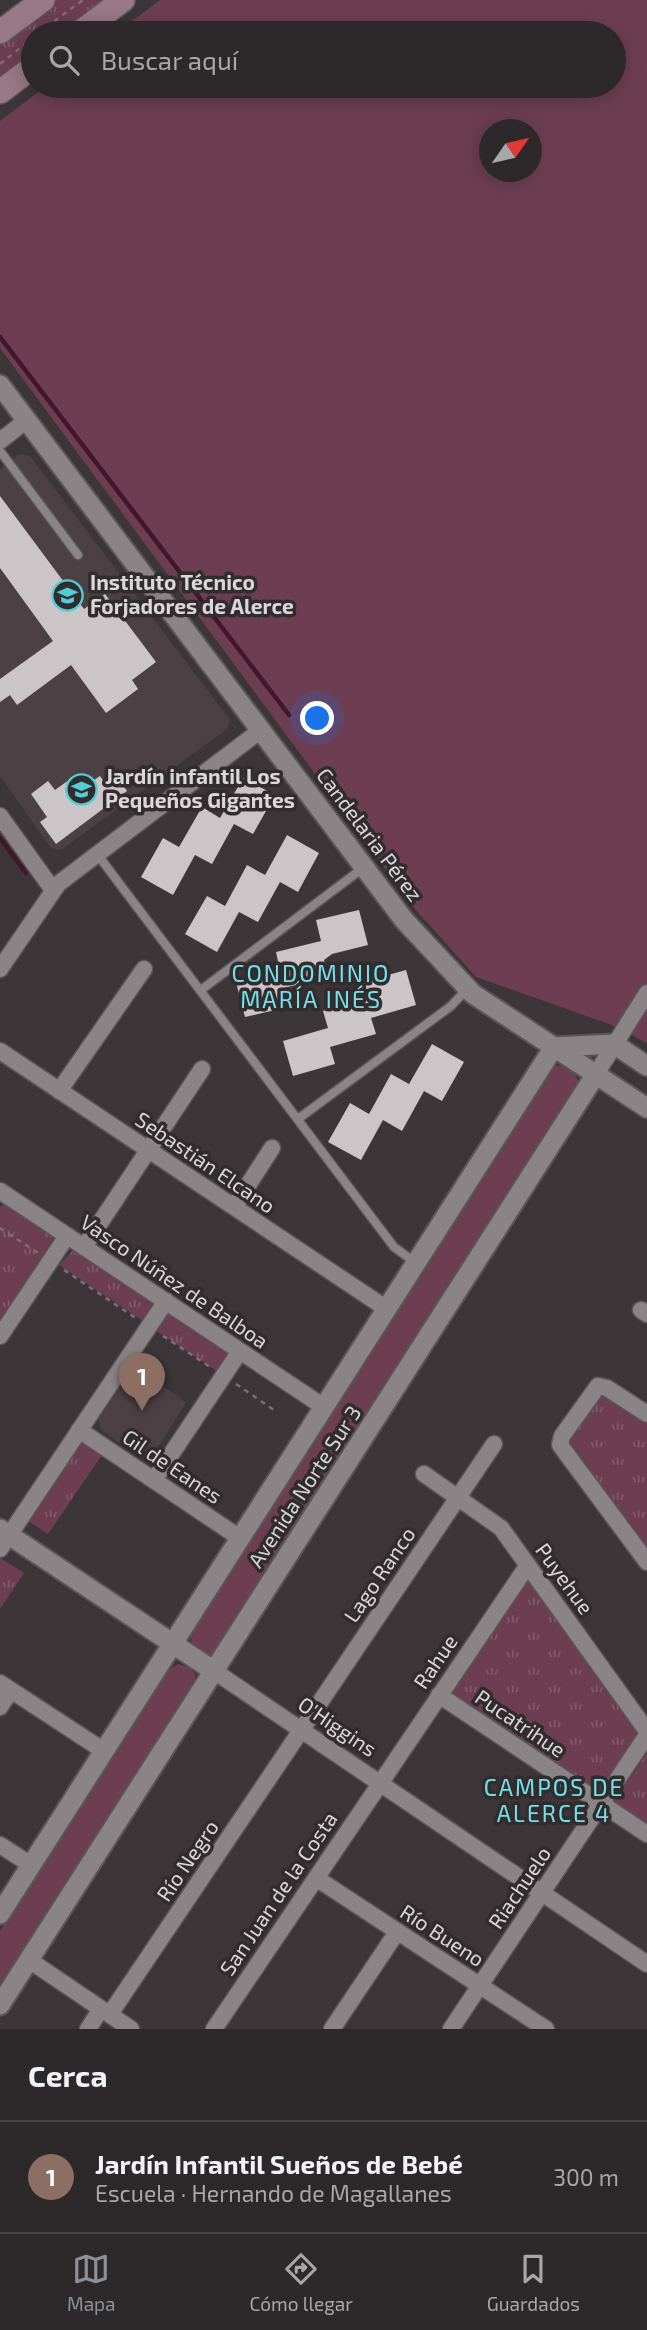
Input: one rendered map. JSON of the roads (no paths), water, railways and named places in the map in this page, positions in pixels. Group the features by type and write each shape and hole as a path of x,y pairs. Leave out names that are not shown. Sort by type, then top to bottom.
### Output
{"main road":[{"path":"0,32 43,0"},
{"path":"95,21 123,0"},
{"path":"0,92 21,76"}],"street":[{"name":"Candelaria Pérez","path":"0,385 404,920 467,989 647,1108"},
{"path":"0,441 27,421"},
{"path":"0,969 52,890 261,730"},
{"path":"0,816 52,890"},
{"path":"59,1091 144,969"},
{"name":"Avenida Norte Sur 3","path":"0,2005 647,993"},
{"path":"554,1047 614,1044 647,1066"},
{"name":"Avenida Norte Sur 3","path":"0,1914 554,1047"},
{"name":"Sebastián Elcano","path":"0,1051 387,1309"},
{"path":"84,1247 202,1069"},
{"path":"234,1207 272,1149"},
{"name":"Vasco Núñez de Balboa","path":"2,1195 324,1407"},
{"path":"0,1336 67,1236"},
{"path":"3,1537 166,1301"},
{"path":"154,1480 240,1351"},
{"path":"647,1414 607,1388 598,1386 562,1436 560,1445 647,1562"},
{"name":"Gil de Eanes","path":"79,1430 240,1538"},
{"name":"Lago Ranco","path":"300,1730 494,1444"},
{"name":"Puyehue","path":"424,1474 500,1528 647,1733"},
{"name":"O'Higgins","path":"3,1537 214,1671 647,1964"},
{"name":"Rahue","path":"379,1783 528,1565"},
{"path":"0,1707 6,1687 104,1751"},
{"name":"Pucatrihue","path":"439,1695 647,1834"},
{"name":"Río Negro","path":"88,2029 106,2012 300,1730"},
{"name":"Riachuelo","path":"451,2029 647,1733"},
{"name":"San Juan de la Costa","path":"214,2029 379,1783"},
{"path":"0,1845 31,1866"},
{"name":"Río Bueno","path":"316,1878 545,2029"},
{"path":"332,2029 397,1932"},
{"path":"29,1960 131,2029"}],"lane":[{"path":"0,451 78,555"},
{"path":"97,854 395,1249 416,1263"},
{"path":"201,990 365,868"},
{"path":"298,1119 451,1006 467,989"}],"waterway":[{"path":"0,337 289,715"},
{"path":"0,838 26,873"}],"place":[{"name":"Instituto Técnico Forjadores de Alerce","path":"67,595"},
{"name":"Jardín infantil Los Pequeños Gigantes","path":"82,789"},
{"name":"Jardín Infantil Sueños de Bebé","path":"142,1411"}],"district":[{"name":"CONDOMINIO MARÍA INÉS","path":"311,987"},
{"name":"CAMPOS DE ALERCE 4","path":"554,1801"}]}
